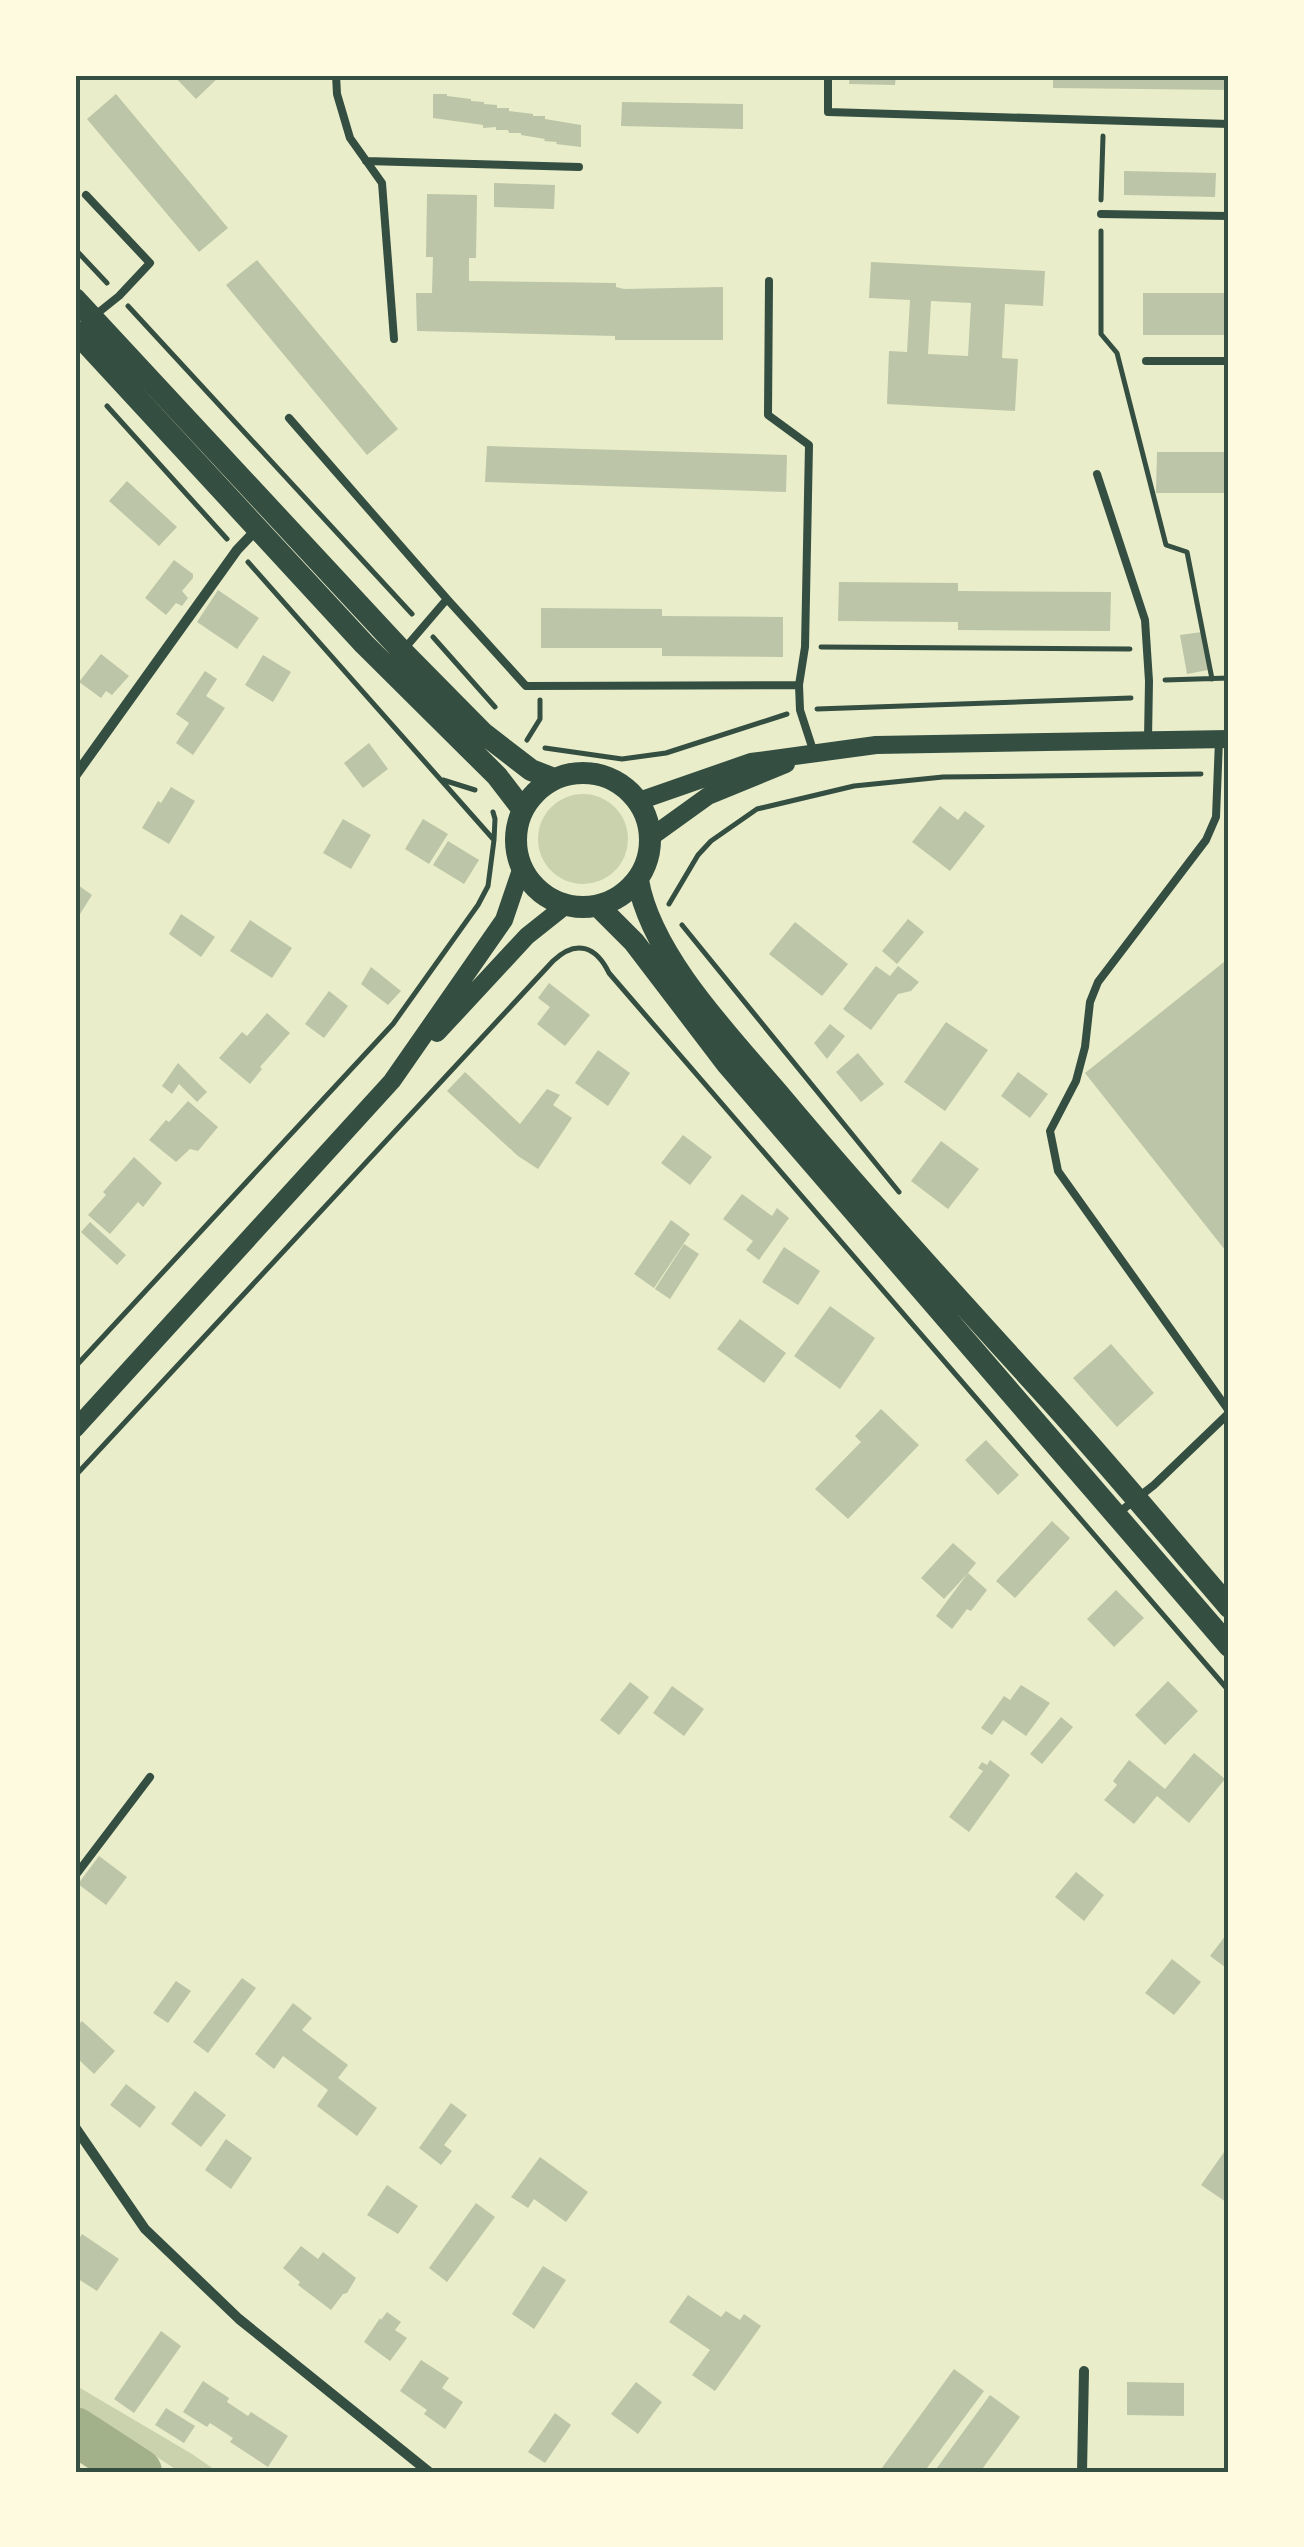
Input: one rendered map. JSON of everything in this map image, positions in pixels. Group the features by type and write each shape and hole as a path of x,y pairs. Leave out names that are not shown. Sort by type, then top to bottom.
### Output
{"main road":[{"path":"75,299 81,326 394,659 522,810"},
{"path":"394,659 531,770 554,779"},
{"path":"580,772 606,776 630,790 639,801 648,818 650,852 638,880 614,900 598,906 566,905 552,900 529,880 516,848 516,829 522,810 541,787 580,772"},
{"path":"638,880 654,928 709,1011 912,1250 1043,1392 1229,1606"},
{"path":"598,906 634,942 727,1064 1229,1646"}],"street":[{"path":"75,776 237,550 266,522"},
{"path":"639,801 751,762 876,745 1224,740"},
{"path":"651,837 708,796 814,753"},
{"path":"392,1081 504,920 522,867"},
{"path":"75,1429 527,936 566,905"},
{"path":"75,2127 144,2229 238,2319 429,2472"},
{"path":"1082,2472 1084,2372"}],"lane":[{"path":"336,75 337,94 350,138 382,182 394,340"},
{"path":"828,75 828,112 1229,124"},
{"path":"366,161 578,167"},
{"path":"81,326 118,296 150,262 86,195"},
{"path":"1101,214 1229,216"},
{"path":"769,281 768,415 810,445 805,647 799,686 800,710 814,753"},
{"path":"1146,361 1229,361"},
{"path":"289,418 526,686 799,686"},
{"path":"1097,474 1145,620 1150,681 1148,740"},
{"path":"394,659 448,599"},
{"path":"1115,1516 1182,1460 1229,1412 1058,1171 1050,1131 1076,1081 1090,1002 1098,982 1206,840 1216,818 1224,740"},
{"path":"75,1876 150,1776"}],"path":[{"path":"1104,120 1101,334 1117,352 1166,545 1187,552 1212,678"},
{"path":"75,249 501,713"},
{"path":"100,398 494,840"},
{"path":"805,647 1148,649"},
{"path":"526,742 622,759 666,753 800,710 1130,698 1150,681 1229,678"},
{"path":"667,907 710,841 757,809 776,804 854,786 943,778 1218,774"},
{"path":"75,1367 393,1024 488,886 495,820 492,806"},
{"path":"680,922 903,1197"},
{"path":"75,1476 553,961 564,950 583,948 602,959 609,973 1229,1690"}],"green space":[{"path":"583,794 600,797 615,807 625,822 625,856 615,871 600,881 583,884 566,881 551,871 541,856 538,839 541,822 551,807 566,797"},
{"path":"75,2385 218,2472 180,2472 75,2404"}],"building":[{"path":"173,75 221,75 196,99"},
{"path":"850,75 896,75 895,85 849,84"},
{"path":"1053,75 1229,75 1229,90 1053,88"},
{"path":"116,94 228,228 199,252 87,119"},
{"path":"433,94 581,125 581,147 496,127 433,118"},
{"path":"622,102 743,104 743,129 621,126"},
{"path":"1124,171 1216,173 1215,197 1124,195"},
{"path":"494,183 555,185 554,209 494,207"},
{"path":"427,194 477,195 476,258 469,258 469,281 616,283 616,287 624,289 723,287 723,340 615,340 615,336 417,331 416,293 432,293 433,257 426,257"},
{"path":"257,260 398,429 367,455 226,285"},
{"path":"871,262 1045,271 1043,306 1005,304 1002,358 1018,359 1015,411 887,404 889,351 907,352 910,300 869,298","holes":["931,301 971,303 968,356 928,354"]},
{"path":"1143,293 1229,293 1229,335 1143,335"},
{"path":"487,446 787,455 786,492 485,482"},
{"path":"1157,452 1229,452 1229,493 1156,493"},
{"path":"127,481 177,527 159,546 109,501"},
{"path":"174,560 193,578 182,591 188,598 182,606 176,603 166,615 145,598"},
{"path":"839,582 958,583 958,591 1111,592 1110,631 958,630 958,622 838,621"},
{"path":"218,590 259,618 237,649 197,622"},
{"path":"541,608 662,609 662,616 783,617 783,657 662,656 662,648 541,648"},
{"path":"1202,632 1208,670 1187,674 1180,635"},
{"path":"101,654 129,676 112,695 106,691 101,698 79,682"},
{"path":"263,655 291,672 273,702 245,685"},
{"path":"205,671 217,679 206,696 225,708 193,755 176,743 189,723 176,714"},
{"path":"369,743 388,769 363,788 344,763"},
{"path":"171,787 195,801 169,844 142,828"},
{"path":"940,806 958,820 965,811 985,826 950,871 912,842"},
{"path":"343,819 371,835 351,869 323,853"},
{"path":"423,819 448,834 429,864 405,849"},
{"path":"448,841 479,860 464,884 433,865"},
{"path":"75,883 92,895 75,922"},
{"path":"181,914 215,937 201,957 169,934"},
{"path":"908,919 924,932 897,964 882,951"},
{"path":"250,920 292,948 272,978 230,951"},
{"path":"795,922 848,964 822,996 769,954"},
{"path":"1229,958 1229,1255 1085,1073"},
{"path":"876,966 890,976 898,966 919,982 911,991 898,994 871,1030 843,1009"},
{"path":"371,967 401,991 388,1005 361,984"},
{"path":"549,983 590,1015 565,1046 537,1024 550,1007 538,998"},
{"path":"329,991 348,1006 324,1038 305,1024"},
{"path":"267,1013 290,1033 250,1084 219,1058 242,1032 247,1036"},
{"path":"946,1022 988,1050 945,1111 904,1082"},
{"path":"830,1024 845,1036 827,1059 814,1043"},
{"path":"598,1050 630,1073 608,1106 575,1083"},
{"path":"858,1053 884,1084 861,1102 836,1072"},
{"path":"178,1063 207,1092 197,1102 179,1084 172,1094 162,1086"},
{"path":"465,1072 520,1124 547,1089 560,1095 553,1105 572,1118 538,1169 518,1156 447,1091"},
{"path":"1018,1072 1048,1094 1030,1118 1001,1096"},
{"path":"188,1101 218,1127 198,1151 190,1149 176,1162 149,1140"},
{"path":"683,1135 712,1157 690,1185 661,1163"},
{"path":"941,1141 979,1169 948,1209 911,1181"},
{"path":"134,1157 162,1183 143,1207 138,1202 110,1234 88,1215"},
{"path":"742,1194 772,1216 777,1208 789,1218 759,1260 746,1250 753,1241 723,1219"},
{"path":"671,1220 690,1234 654,1288 634,1274"},
{"path":"90,1222 126,1255 117,1265 81,1232"},
{"path":"684,1244 699,1254 670,1299 655,1289"},
{"path":"784,1247 820,1271 798,1305 762,1282"},
{"path":"830,1306 875,1338 840,1389 794,1356"},
{"path":"740,1319 786,1353 764,1383 717,1349"},
{"path":"1111,1344 1154,1393 1117,1427 1073,1378"},
{"path":"881,1409 919,1445 848,1519 815,1489 861,1442 855,1436"},
{"path":"986,1440 1019,1475 998,1495 965,1460"},
{"path":"1052,1521 1070,1538 1015,1598 996,1581"},
{"path":"953,1543 976,1563 944,1599 921,1578"},
{"path":"968,1573 987,1590 952,1629 936,1616"},
{"path":"1116,1590 1144,1618 1114,1647 1087,1619"},
{"path":"1168,1681 1198,1711 1165,1745 1135,1715"},
{"path":"630,1682 649,1697 619,1735 600,1720"},
{"path":"1021,1685 1050,1703 1026,1736 1003,1720 992,1735 981,1728 1004,1696 1010,1700"},
{"path":"672,1686 704,1709 684,1736 653,1713"},
{"path":"1061,1717 1073,1727 1042,1764 1030,1754"},
{"path":"1194,1753 1225,1779 1189,1823 1157,1796 1134,1824 1104,1800 1117,1785 1113,1781 1129,1760 1165,1789"},
{"path":"990,1760 1010,1775 969,1832 949,1817 983,1771 978,1768 982,1762 987,1765"},
{"path":"99,1856 127,1877 106,1905 78,1884"},
{"path":"1076,1872 1104,1895 1084,1921 1055,1897"},
{"path":"1229,1931 1229,1970 1210,1956"},
{"path":"1172,1959 1201,1982 1174,2015 1145,1993"},
{"path":"242,1978 256,1988 208,2053 193,2042"},
{"path":"176,1981 191,1991 168,2023 153,2013"},
{"path":"293,2003 312,2018 302,2030 348,2065 338,2078 377,2108 357,2136 317,2106 328,2090 283,2056 274,2069 255,2054"},
{"path":"82,2021 115,2051 94,2074 75,2056 75,2028"},
{"path":"126,2084 156,2107 140,2128 110,2105"},
{"path":"195,2091 226,2115 201,2147 171,2124"},
{"path":"451,2103 467,2115 444,2145 452,2151 441,2165 419,2148"},
{"path":"226,2139 252,2158 231,2189 205,2170"},
{"path":"1229,2145 1229,2204 1201,2185"},
{"path":"540,2157 588,2192 566,2222 534,2199 528,2208 511,2197"},
{"path":"387,2185 418,2206 398,2234 367,2215"},
{"path":"476,2203 495,2217 447,2282 429,2268"},
{"path":"82,2234 119,2259 97,2291 75,2277 75,2245"},
{"path":"301,2246 318,2259 323,2252 356,2278 331,2310 283,2268"},
{"path":"543,2266 566,2280 534,2329 512,2314"},
{"path":"688,2295 721,2317 726,2311 740,2320 744,2314 761,2326 715,2391 692,2375 710,2350 669,2322"},
{"path":"387,2312 401,2322 395,2330 407,2338 390,2361 364,2342"},
{"path":"161,2331 181,2346 134,2413 114,2399"},
{"path":"421,2360 449,2378 442,2388 463,2402 445,2429 400,2391"},
{"path":"954,2369 984,2391 924,2472 879,2472"},
{"path":"203,2381 248,2416 251,2412 288,2436 268,2467 230,2442 233,2438 210,2423 207,2427 183,2412"},
{"path":"636,2382 662,2402 638,2434 611,2414"},
{"path":"1127,2382 1184,2383 1184,2416 1127,2415"},
{"path":"990,2395 1020,2417 980,2472 934,2472"},
{"path":"166,2408 195,2426 184,2443 155,2425"},
{"path":"555,2413 571,2425 545,2463 528,2452"}],"waterway":[{"path":"75,2431 138,2472"}]}
